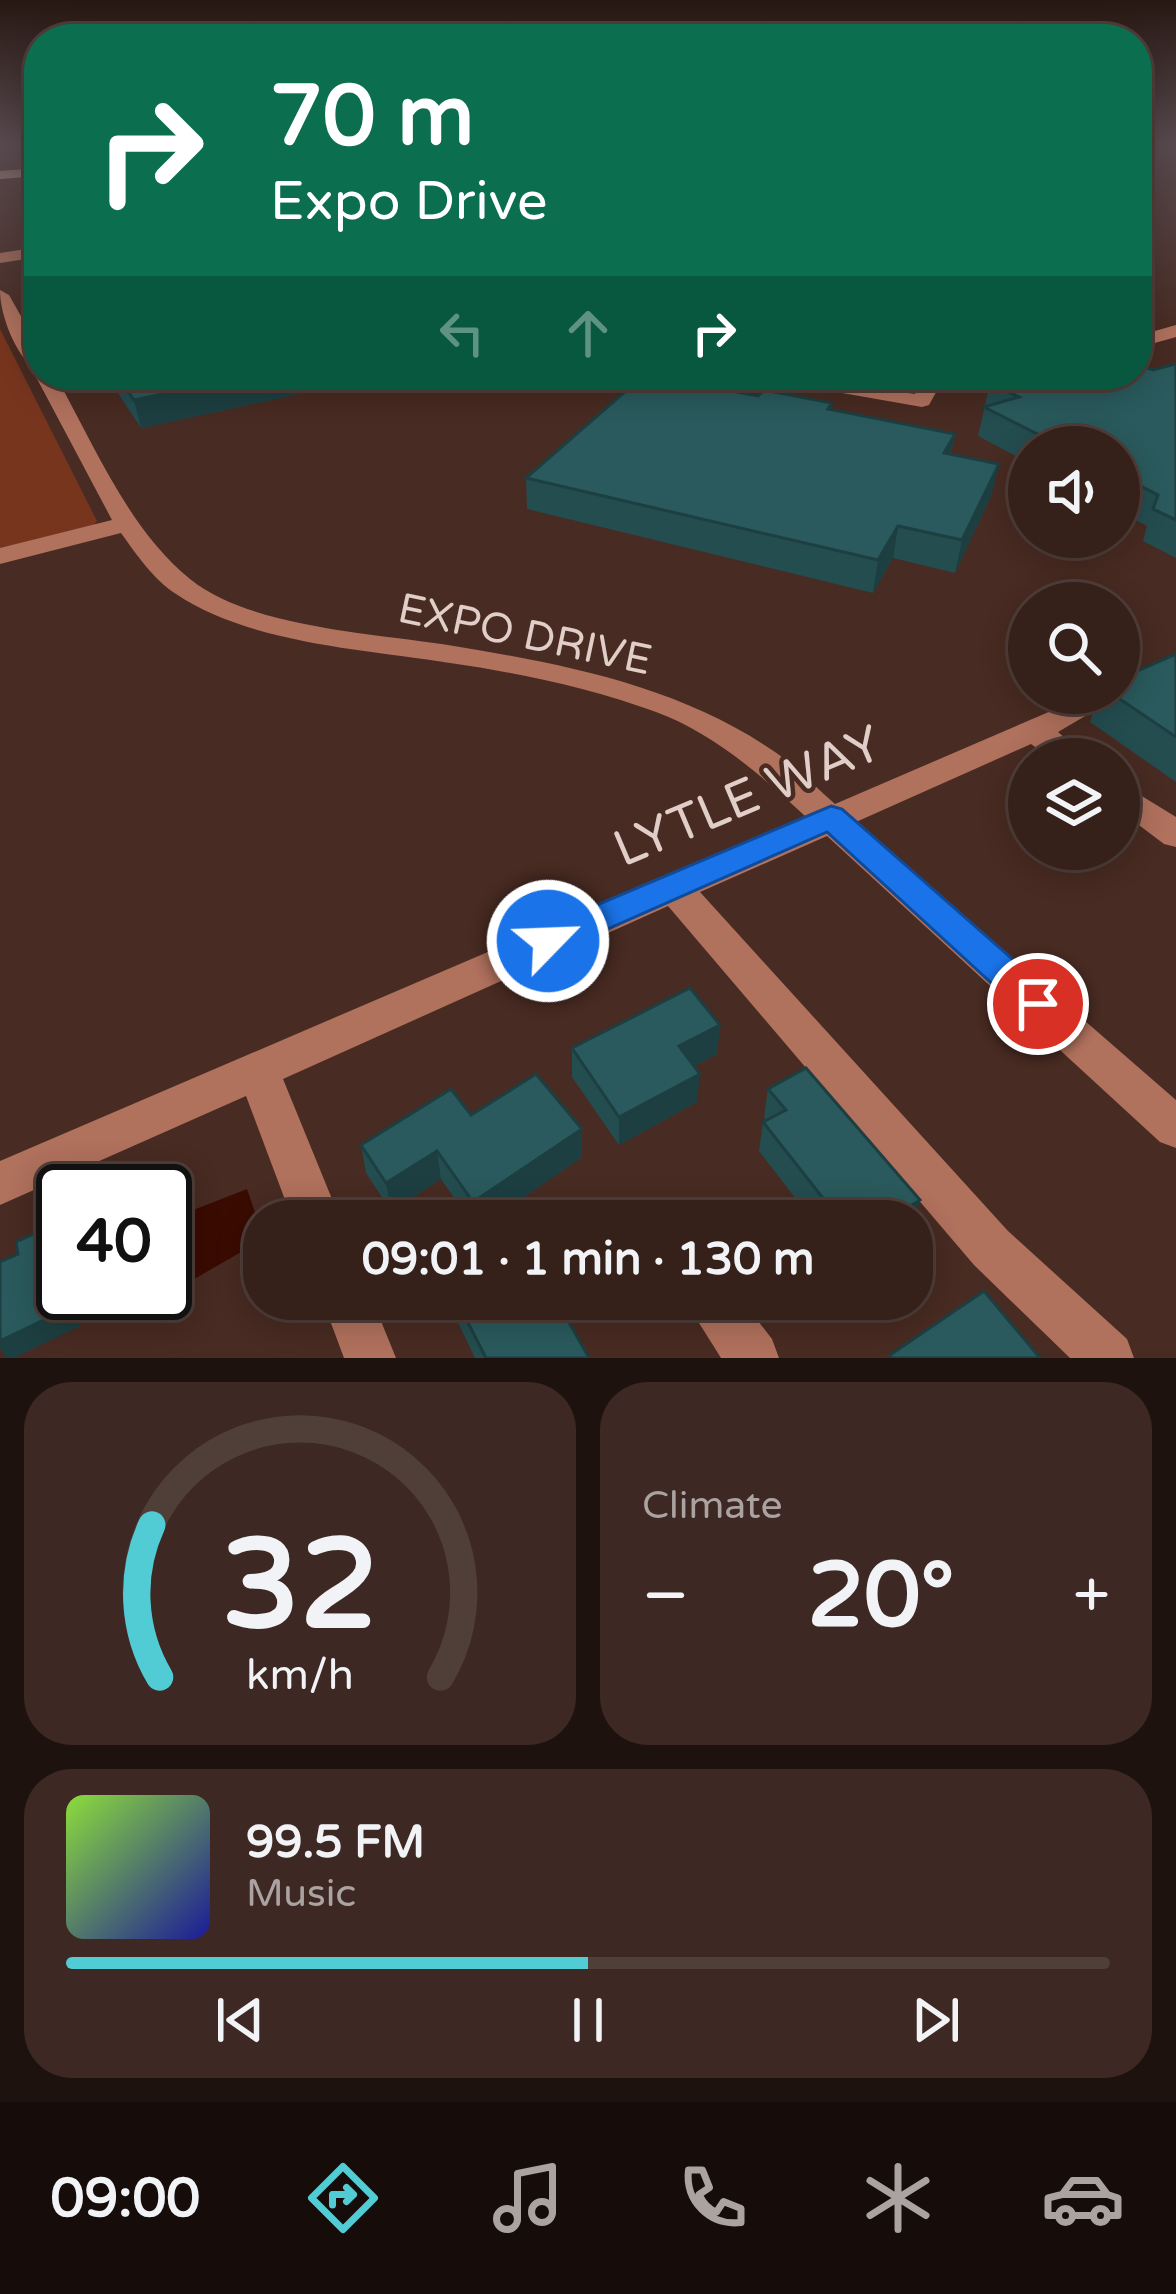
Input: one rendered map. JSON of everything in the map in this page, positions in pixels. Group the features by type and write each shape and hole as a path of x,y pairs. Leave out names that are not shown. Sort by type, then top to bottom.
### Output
{"street":[{"path":"1,300 24,339"},
{"name":"EXPO DRIVE","path":"53,390 127,524 147,552 184,588 232,611 332,639 452,654 585,680 672,707 762,758 1176,1128"},
{"path":"859,390 922,401 927,390"},
{"path":"0,556 127,524"},
{"name":"LYTLE WAY","path":"0,1183 1071,714"},
{"path":"1034,730 1045,738"},
{"path":"1140,809 1176,836"},
{"path":"672,886 991,1248 1108,1358"},
{"path":"257,1070 309,1200"},
{"path":"355,1320 370,1358"},
{"path":"725,1320 753,1358"}],"shaded area":[{"path":"0,329 24,377 24,390 31,390 97,521 93,526 0,550"},
{"path":"247,1189 251,1200 243,1200 243,1251 192,1280 192,1210"}],"building":[{"path":"1176,364 1176,520 1153,509 1158,495 1140,486 1140,426 1022,426 984,407 1019,397 1004,390 1152,390 1152,370"},
{"path":"127,390 182,390 134,400"},
{"path":"627,390 725,390 758,396 764,390 832,403 828,409 955,434 944,453 999,464 962,540 898,526 878,560 526,478"},
{"path":"1176,654 1176,737 1140,713 1140,670"},
{"path":"690,988 720,1025 679,1046 700,1074 619,1117 572,1048"},
{"path":"806,1068 920,1200 824,1200 763,1122 786,1110 768,1089"},
{"path":"536,1074 582,1129 476,1200 437,1151 386,1183 361,1145 451,1089 471,1115"},
{"path":"36,1233 36,1320 44,1320 0,1341 0,1262 18,1254 16,1242"},
{"path":"984,1291 1040,1358 892,1358 890,1355"},
{"path":"467,1320 568,1320 589,1358 486,1358"}],"route":[{"path":"548,941 831,817 1038,1004"}]}
